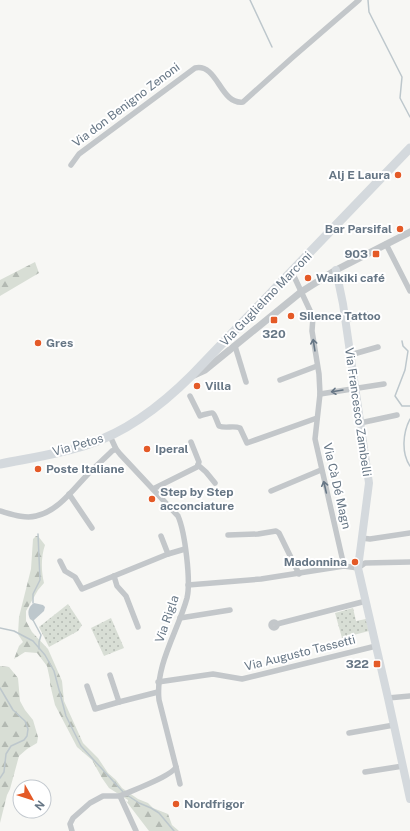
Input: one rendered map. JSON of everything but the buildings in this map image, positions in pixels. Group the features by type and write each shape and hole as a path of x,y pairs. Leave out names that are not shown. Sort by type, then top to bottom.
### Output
{"main road":[{"name":"Via Guglielmo Marconi","path":"110,436 144,417 192,375 409,151"},
{"name":"Via Francesco Zambelli","path":"336,270 345,320 368,483 358,568 410,799"},
{"name":"Via Petos","path":"0,464 77,448 110,436"}],"street":[{"name":"Via don Benigno Zenoni","path":"71,165 79,154 195,68 200,67 205,69 211,74 229,98 238,103 243,102 360,0"},
{"path":"192,375 205,370 301,292 336,270 410,232"},
{"path":"386,244 410,291"},
{"name":"Via Cà Dé Magn","path":"292,272 313,317 312,331 320,394 315,439 344,566"},
{"path":"345,320 366,314"},
{"path":"235,346 246,382"},
{"path":"350,355 378,347"},
{"path":"209,358 214,359 220,357"},
{"path":"280,380 317,366"},
{"path":"320,394 384,384"},
{"path":"190,396 200,416 212,412 219,426 222,428 235,426 240,428 247,443 317,418"},
{"path":"360,423 397,415"},
{"name":"Via Rigla","path":"110,436 116,449 178,516 180,522 185,548 188,585 186,599 158,682 158,692 180,784"},
{"path":"191,442 199,462 198,465 215,483"},
{"path":"0,511 16,516 35,517 54,508 112,451 116,449"},
{"path":"153,489 198,465"},
{"path":"271,491 321,470"},
{"path":"68,494 92,528"},
{"path":"228,535 258,534 276,531 299,574"},
{"path":"361,538 370,539 410,533"},
{"path":"161,536 168,554"},
{"path":"60,561 65,571 75,577 82,589 185,548"},
{"path":"188,585 261,579 344,566 358,568 365,563 410,562"},
{"path":"114,576 117,586 126,596 138,627"},
{"path":"277,624 366,601"},
{"path":"180,618 230,610"},
{"name":"Via Augusto Tassetti","path":"158,682 214,674 242,679 376,646"},
{"path":"110,675 119,702"},
{"path":"87,686 95,709 158,692"},
{"path":"388,698 410,696"},
{"path":"349,732 394,725"},
{"path":"365,772 403,766"},
{"path":"72,831 70,824 73,818 90,803 103,796 124,794 167,775 175,770 176,767"},
{"path":"124,794 136,831"}],"green space":[{"path":"35,262 39,273 0,296 0,280"},
{"path":"38,536 45,545 42,564 44,583 38,590 26,611 26,621 32,632 48,649 62,681 64,701 83,743 98,758 108,773 122,788 138,799 148,803 153,808 168,814 172,825 179,831 149,831 126,801 128,802 128,800 109,788 92,760 77,747 55,705 47,666 37,653 25,652 14,659 19,646 23,642 18,634 19,617 31,569 33,539"},
{"path":"68,604 82,625 78,631 49,647 39,627"},
{"path":"353,608 356,621 366,619 369,631 342,638 335,613"},
{"path":"111,618 124,648 104,656 91,628"},
{"path":"0,666 9,667 18,678 20,701 33,720 38,737 37,743 19,756 0,823"}],"shaded area":[{"path":"34,603 45,607 44,611 33,621 30,619 28,612 30,606"}],"waterway":[{"path":"250,0 272,47"},
{"path":"368,0 369,12 402,77 400,98 410,117"},
{"path":"402,341 403,346 408,351 405,370 395,396 402,406 410,406"},
{"path":"410,419 404,442 405,455 410,466"},
{"path":"33,603 33,594 40,580 38,534"},
{"path":"33,620 41,635 39,649"},
{"path":"0,628 14,631 33,641 45,655 54,671 66,716 81,746 124,793"},
{"path":"0,688 13,710 25,721 28,729 27,736 24,740 11,746 6,754 4,772 0,778"},
{"path":"127,795 159,813 174,831"}],"place":[{"name":"Alj E Laura","path":"398,175"},
{"name":"Bar Parsifal","path":"400,229"},
{"name":"903","path":"376,254"},
{"name":"Waikiki café","path":"308,278"},
{"name":"Silence Tattoo","path":"291,316"},
{"name":"320","path":"274,320"},
{"name":"Gres","path":"38,343"},
{"name":"Villa","path":"197,386"},
{"name":"Iperal","path":"147,449"},
{"name":"Poste Italiane","path":"38,469"},
{"name":"Step by Step acconciature","path":"152,499"},
{"name":"Madonnina","path":"355,562"},
{"name":"322","path":"377,664"},
{"name":"Nordfrigor","path":"176,804"}]}
